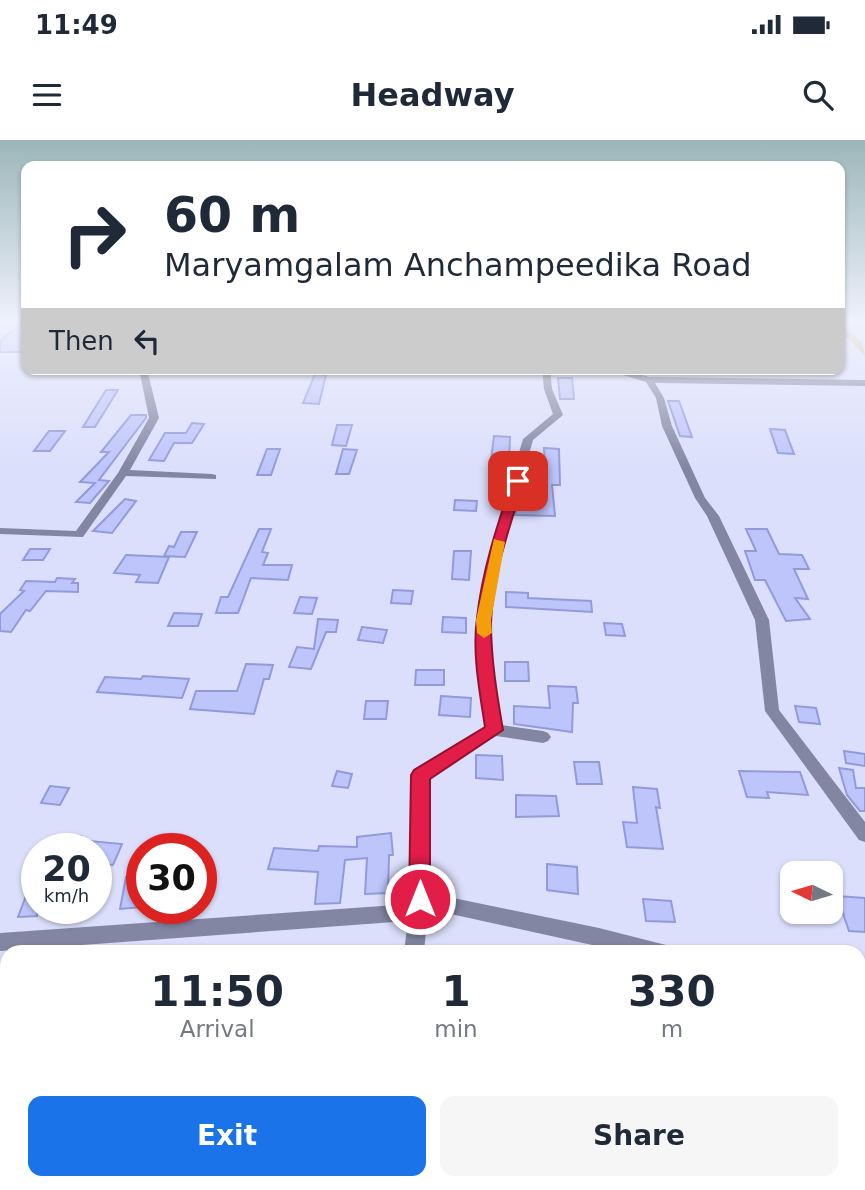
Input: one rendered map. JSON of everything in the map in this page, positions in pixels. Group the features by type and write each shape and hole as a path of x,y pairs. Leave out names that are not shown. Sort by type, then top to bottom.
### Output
{"street":[{"path":"0,531 79,535 123,473 154,418 144,375"},
{"path":"494,730 487,684 484,620 497,547 528,439 558,415 548,389 547,375"},
{"path":"630,375 649,380 865,383"},
{"path":"649,380 660,398 667,426 700,498 713,516 762,620 772,711 865,835"},
{"path":"123,473 212,477"},
{"path":"415,945 419,905 421,775 494,730 543,737"},
{"path":"0,942 419,905 590,933 634,945"}],"building":[{"path":"315,375 326,375 319,404 303,403"},
{"path":"558,378 572,378 574,399 560,399"},
{"path":"106,390 118,390 95,427 83,427"},
{"path":"668,401 679,401 692,437 680,436"},
{"path":"131,415 146,415 146,418 99,480 109,481 90,503 76,502 95,483 80,482 109,452 101,452"},
{"path":"192,423 204,424 192,443 174,443 164,461 149,460 165,433 186,433"},
{"path":"337,425 352,425 346,446 332,445"},
{"path":"770,429 785,430 794,454 778,453"},
{"path":"49,431 65,431 50,451 34,451"},
{"path":"494,436 510,437 509,460 491,460"},
{"path":"544,448 559,449 560,485 552,485 555,516 515,515 517,506 536,506 534,467 545,467"},
{"path":"267,449 280,449 271,475 257,475"},
{"path":"343,449 357,450 349,474 336,474"},
{"path":"125,499 136,501 112,533 93,531"},
{"path":"455,500 477,501 476,511 454,510"},
{"path":"259,529 271,529 262,552 268,553 263,565 292,565 288,580 251,578 238,613 216,613 221,597 228,597"},
{"path":"746,529 767,529 779,554 802,555 809,569 794,569 808,599 795,598 810,619 786,621 765,580 755,580 745,551 756,551"},
{"path":"181,532 197,532 185,557 164,556 169,546 174,547"},
{"path":"30,549 50,549 43,560 23,560"},
{"path":"454,551 471,551 469,580 452,579"},
{"path":"126,555 169,557 158,583 136,582 140,575 114,573"},
{"path":"57,578 75,579 72,583 78,583 78,592 46,591 30,611 26,610 11,632 0,631 0,614 24,591 20,590 26,581 55,582"},
{"path":"393,590 413,591 411,604 391,603"},
{"path":"506,592 528,593 528,598 591,601 592,612 506,607"},
{"path":"300,597 317,598 312,614 294,613"},
{"path":"174,613 202,614 198,626 168,626"},
{"path":"443,617 466,618 466,633 442,632"},
{"path":"318,619 338,620 336,632 326,632 311,669 289,667 297,647 314,649"},
{"path":"604,623 622,624 625,636 606,635"},
{"path":"362,627 387,630 383,643 358,640"},
{"path":"505,662 528,662 529,681 505,681"},
{"path":"246,664 273,665 269,679 264,679 254,714 190,709 196,691 237,691"},
{"path":"416,670 444,670 444,685 415,685"},
{"path":"143,676 189,679 182,698 97,692 105,677 141,679"},
{"path":"548,686 576,687 578,703 573,703 572,732 514,724 514,706 550,708"},
{"path":"441,696 471,698 470,717 439,715"},
{"path":"366,701 388,701 386,719 364,719"},
{"path":"795,706 816,708 820,724 799,722"},
{"path":"844,751 865,754 865,766 846,763"},
{"path":"476,755 502,756 503,780 476,778"},
{"path":"574,762 599,762 602,784 577,784"},
{"path":"839,768 853,770 856,788 865,788 865,811 860,811 847,795"},
{"path":"337,771 352,774 348,788 332,786"},
{"path":"739,771 800,772 808,795 767,792 769,798 747,797"},
{"path":"50,786 69,788 60,805 41,803"},
{"path":"633,787 657,789 660,808 656,807 663,849 627,847 623,822 637,823"},
{"path":"516,795 556,796 559,816 516,817"},
{"path":"391,833 393,855 389,855 388,893 365,894 367,858 345,860 340,903 315,904 318,872 268,869 274,848 318,851 319,846 357,847 357,837"},
{"path":"112,843 122,844 113,865"},
{"path":"547,864 577,867 578,894 547,890"},
{"path":"126,877 126,908 120,909"},
{"path":"844,896 865,898 865,932 849,931 844,916"},
{"path":"643,899 671,901 675,922 646,921"}],"slow traffic":[{"path":"484,633 484,620 499,542"}],"route":[{"path":"420,899 421,775 494,730 487,684 484,620 497,547 518,481"}]}
